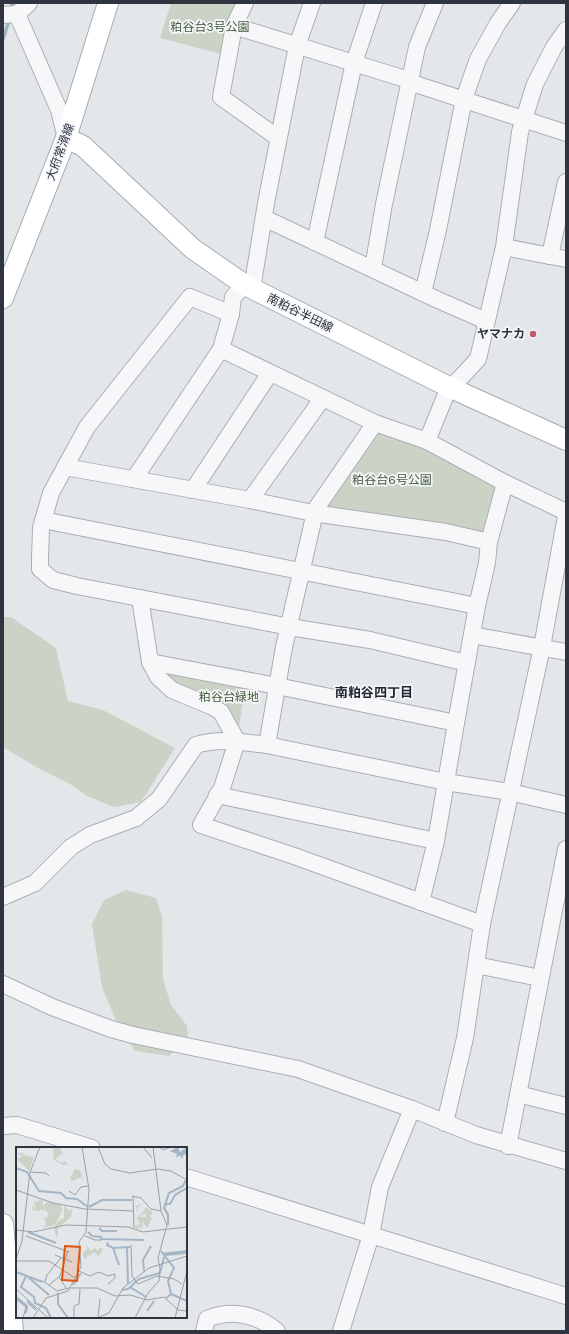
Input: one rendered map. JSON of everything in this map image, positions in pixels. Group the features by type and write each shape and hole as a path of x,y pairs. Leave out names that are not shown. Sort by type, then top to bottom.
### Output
{"main road":[{"name":"大府常滑線","path":"3,298 66,138 108,3"},
{"name":"南粕谷半田線","path":"66,138 83,146 193,249 248,287 450,387 566,440"},
{"path":"3,1224 13,1331"}],"street":[{"path":"29,3 10,14 59,110 66,138"},
{"path":"245,3 234,26 221,97 278,138"},
{"path":"134,479 221,349 231,314 233,298 248,287 264,218 278,138 297,46 312,3"},
{"path":"315,242 354,63 374,3"},
{"path":"373,268 384,204 417,47 435,3"},
{"path":"423,293 438,230 464,99 478,59 498,23 512,3"},
{"path":"234,26 402,78 409,82 524,118 566,133"},
{"path":"427,441 450,387 478,359 504,246 520,132 535,84 554,47 566,30"},
{"path":"550,256 566,182"},
{"path":"264,218 486,321"},
{"path":"504,246 566,259"},
{"path":"231,314 190,297 88,427 51,492 41,528 40,568 53,580 290,627 370,640 467,663"},
{"path":"221,349 322,399 375,423 427,441 505,483 566,512"},
{"path":"193,490 270,373"},
{"path":"250,500 322,399"},
{"path":"267,745 284,647 290,627 313,521 313,513 375,423"},
{"path":"65,467 250,500 313,513 446,532 489,542"},
{"path":"421,902 436,840 477,606 487,563 489,542 505,483"},
{"path":"445,1123 465,1038 482,924 542,647 566,516"},
{"path":"43,520 302,570 477,606"},
{"path":"140,598 150,662 158,677 172,690 213,707 221,712 237,741 222,788 201,825 294,856 482,924"},
{"path":"472,635 566,652"},
{"path":"150,662 278,686 456,723"},
{"path":"3,897 35,883 71,847 90,835 136,818 159,799 196,745 206,742 237,741 267,745 446,782 510,792 566,805"},
{"path":"217,796 436,840"},
{"path":"508,1146 540,978 564,872 566,849"},
{"path":"476,964 540,978"},
{"path":"3,984 52,1007 111,1029 298,1069 412,1109 476,1136 566,1161"},
{"path":"518,1094 566,1106"},
{"path":"341,1331 371,1235 380,1188 412,1109"},
{"path":"3,1126 17,1125 89,1147"},
{"path":"187,1177 566,1296"},
{"path":"204,1331 207,1319 216,1316 238,1314 252,1317 269,1324 277,1331"}],"green space":[{"name":"粕谷台3号公園","path":"171,3 245,3 229,56 160,38"},
{"name":"粕谷台6号公園","path":"375,423 505,483 489,542 313,513"},
{"path":"3,617 11,617 56,648 68,701 103,710 175,748 141,802 114,807 87,796 70,784 38,768 3,747"},
{"name":"粕谷台緑地","path":"163,670 245,686 238,734 175,686 163,674"},
{"path":"126,890 156,898 162,916 163,979 171,1005 187,1026 188,1040 169,1056 135,1051 117,1023 102,987 92,924 104,900"}],"waterway":[{"path":"12,10 12,4 15,3"},
{"path":"3,39 10,18"}],"place":[{"name":"ヤマナカ","path":"533,334"}],"district":[{"name":"南粕谷四丁目","path":"374,692"}]}
